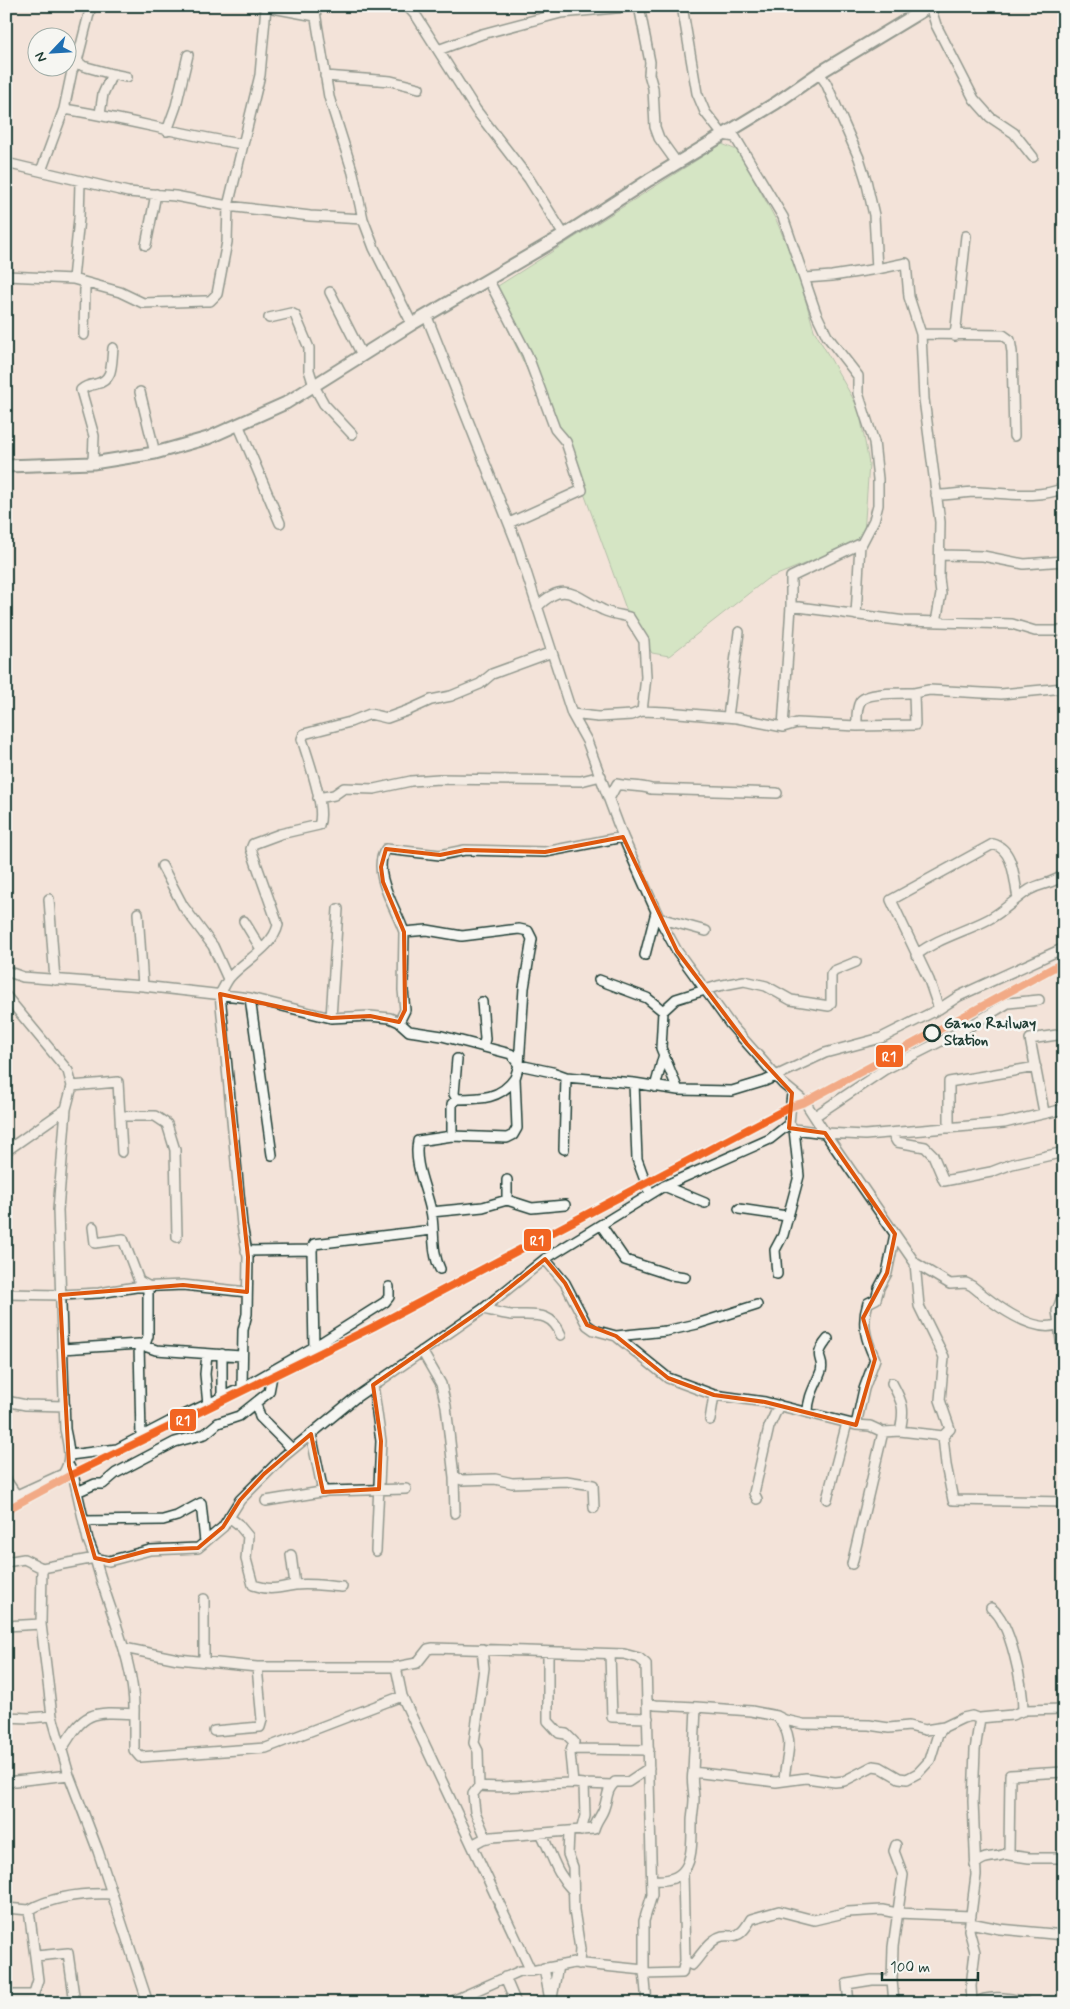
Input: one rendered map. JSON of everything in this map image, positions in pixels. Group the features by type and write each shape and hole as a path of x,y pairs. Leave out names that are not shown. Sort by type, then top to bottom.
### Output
{"main road":[{"path":"6,466 93,463 155,453 208,438 286,403 412,324 564,235 776,103 819,73 930,6"}],"street":[{"path":"78,57 91,6"},
{"path":"314,6 320,32 325,76 354,173 363,219 378,257 412,324"},
{"path":"407,6 438,50 476,110 529,179 564,235"},
{"path":"438,50 482,34 561,13 638,6 650,62 649,74 653,88 655,127 659,138 677,163"},
{"path":"682,6 700,102 708,117 723,135 736,137 783,217 816,313 827,336 858,376 858,393 874,442 878,505 873,526 861,545 856,615"},
{"path":"930,6 936,25 974,99 990,118 1014,133 1033,157"},
{"path":"6,276 73,279 120,292 144,303 210,301 217,294 227,242 228,206 260,75 264,7 315,16"},
{"path":"166,131 176,106 188,55"},
{"path":"78,62 83,66 127,77"},
{"path":"819,73 826,83 859,158 874,215 876,269"},
{"path":"100,114 103,94 112,74"},
{"path":"325,76 391,81 418,88"},
{"path":"41,171 64,109 71,78"},
{"path":"64,109 100,114 166,131 242,144"},
{"path":"6,163 113,189 310,216 363,219"},
{"path":"73,279 80,210 80,182"},
{"path":"146,245 156,194"},
{"path":"955,336 966,236"},
{"path":"805,278 832,276 906,263 909,297 921,334 924,399 936,495 941,555 939,578 941,594 936,622"},
{"path":"488,279 527,354 555,429 566,442 582,490 509,523"},
{"path":"82,282 85,288 84,335"},
{"path":"330,292 362,355"},
{"path":"270,318 292,313 295,315 309,348 309,370 314,386 324,404 352,434"},
{"path":"427,316 509,523 572,714 601,776 623,837 657,915 678,951 741,1038 775,1076 792,1093 805,1102 915,1263 950,1284 966,1283 972,1286 1012,1316 1043,1326 1059,1324"},
{"path":"921,334 955,336 1003,335 1010,340 1014,436"},
{"path":"93,463 94,436 81,390 85,386 105,382 109,378 113,348"},
{"path":"140,392 155,453"},
{"path":"238,424 280,523"},
{"path":"936,495 978,492 999,495 1055,492 1064,488"},
{"path":"783,727 790,577 861,545"},
{"path":"941,555 983,556 1024,564 1064,561"},
{"path":"537,607 548,596 566,591 577,594 604,610 629,618 644,641 646,677 642,711"},
{"path":"790,606 856,615 936,622 1012,624 1035,631 1064,631"},
{"path":"728,717 739,632"},
{"path":"242,1388 241,1356 243,1330 247,1314 246,1251 220,994 228,979 261,949 276,932 278,925 251,850 253,844 318,825 321,819 318,798 302,739 304,734 342,725 370,714 387,718 431,700 451,696 480,684 492,674 552,652"},
{"path":"857,726 857,709 860,700 867,696 929,690 1001,694 1064,688"},
{"path":"572,714 598,717 632,715 642,711 728,717 768,722 783,727 797,723 857,726 915,725 914,692"},
{"path":"318,798 334,795 344,788 374,789 430,780 581,782 601,776"},
{"path":"609,799 617,784 627,786 635,784 651,789 777,793"},
{"path":"399,1022 405,1010 403,990 404,932 384,882 381,867 386,849 440,855 465,850 545,852 623,837"},
{"path":"940,1009 929,980 890,900 918,887 949,867 993,844 1001,846 1011,862 1018,898"},
{"path":"162,866 182,906 213,946 228,979"},
{"path":"916,955 940,940 990,918 1037,887 1053,884 1064,875"},
{"path":"49,899 55,980"},
{"path":"331,1018 338,909"},
{"path":"138,913 143,986"},
{"path":"657,915 706,931"},
{"path":"645,955 657,915"},
{"path":"244,921 261,949"},
{"path":"404,932 427,930 462,936 519,930 528,931 532,940 524,988 519,1065 515,1078 508,1088 496,1096 479,1099 457,1098"},
{"path":"6,971 23,976 55,980 143,986 250,998 331,1018 370,1016 399,1022 409,1031 511,1054 519,1065 552,1072 566,1078 634,1083 678,1090 732,1091 775,1076 825,1052 881,1038 940,1009 959,996 1064,948"},
{"path":"678,1090 662,1048 663,1011 676,1000 744,981 766,986 791,1000 829,1006 831,1003 831,975 834,971 856,962"},
{"path":"600,980 648,998 663,1011"},
{"path":"6,996 68,1071 72,1086 66,1109 58,1210 65,1429 70,1455 69,1466 63,1474 6,1500"},
{"path":"250,998 272,1155"},
{"path":"814,1116 884,1070 965,1029 1008,1003 1039,1000"},
{"path":"482,1002 485,1039 483,1047"},
{"path":"1044,1112 1030,1039 1064,1034"},
{"path":"655,1087 664,1054"},
{"path":"457,1059 454,1094 457,1098"},
{"path":"950,1128 949,1082 1036,1067"},
{"path":"440,1269 432,1230 431,1212 420,1169 418,1141 452,1136 507,1138 513,1135 517,1128 515,1078"},
{"path":"564,1149 566,1078"},
{"path":"72,1086 118,1082 122,1152"},
{"path":"634,1083 637,1159 650,1194"},
{"path":"776,1274 775,1250 783,1235 799,1176 792,1126 792,1093"},
{"path":"452,1136 452,1104 457,1098"},
{"path":"6,1151 66,1109"},
{"path":"6,1562 24,1559 42,1568 95,1558 109,1561 150,1550 198,1548 224,1527 240,1500 264,1474 310,1434 373,1385 483,1309 545,1259 664,1186 770,1139 792,1126 825,1133 854,1135 892,1133 1004,1123 1044,1112 1064,1109"},
{"path":"120,1116 155,1116 167,1124 175,1150 177,1238"},
{"path":"892,1133 897,1142 902,1145 925,1147 933,1155 944,1181 991,1172 1012,1164 1064,1152"},
{"path":"507,1180 507,1200"},
{"path":"664,1186 705,1203"},
{"path":"431,1212 483,1207 507,1200 532,1208 565,1205"},
{"path":"739,1209 788,1216"},
{"path":"601,1225 625,1260 671,1276 685,1277"},
{"path":"93,1227 95,1243 123,1239 139,1281 148,1286"},
{"path":"314,1347 312,1250 314,1244 432,1230"},
{"path":"827,1499 875,1359 863,1328 863,1318 868,1303 876,1299 879,1288 888,1273 895,1234"},
{"path":"246,1251 312,1250"},
{"path":"545,1259 565,1283 587,1325 594,1330 616,1336 666,1331 697,1324 757,1305"},
{"path":"915,1263 920,1306 944,1357 940,1400 950,1429 943,1436"},
{"path":"6,1294 60,1294 148,1286 183,1285 247,1292"},
{"path":"141,1436 141,1345 148,1336 148,1286"},
{"path":"70,1455 117,1449 168,1422 242,1388 314,1347 385,1302 389,1297 389,1287"},
{"path":"1064,1292 1057,1311 1064,1365"},
{"path":"483,1309 508,1314 543,1316 552,1320 557,1325 562,1336"},
{"path":"616,1336 668,1378 714,1395 780,1405 852,1424 870,1426 883,1432 900,1431 943,1436"},
{"path":"808,1412 815,1380 821,1366 818,1359 820,1349 828,1339"},
{"path":"62,1349 141,1345 156,1350 241,1356"},
{"path":"422,1351 441,1384 446,1406 454,1478 454,1513"},
{"path":"206,1354 205,1374 208,1405"},
{"path":"222,1354 222,1397"},
{"path":"78,1492 95,1484 103,1484 116,1473 176,1442 205,1434 218,1423 239,1416 270,1392 273,1371"},
{"path":"892,1384 902,1401 904,1412 900,1431"},
{"path":"373,1385 382,1441 376,1551"},
{"path":"710,1420 714,1395"},
{"path":"6,1401 26,1405 65,1406"},
{"path":"256,1404 260,1417 292,1449"},
{"path":"757,1499 754,1493 767,1436 780,1405"},
{"path":"852,1564 883,1432"},
{"path":"310,1434 323,1492"},
{"path":"943,1436 946,1465 953,1500 1064,1502"},
{"path":"69,1466 73,1474 95,1558 124,1648 134,1696 134,1750 140,1757 266,1748 402,1696"},
{"path":"454,1478 462,1480 495,1480 512,1483 566,1481 593,1486 594,1508"},
{"path":"6,1480 17,1496"},
{"path":"266,1501 323,1492 406,1489"},
{"path":"84,1521 164,1520 177,1516 201,1503 205,1542"},
{"path":"229,1517 248,1536 246,1559 253,1585 266,1589 283,1589 295,1585 342,1587"},
{"path":"291,1554 295,1585"},
{"path":"42,1568 41,1624 52,1716 69,1775 112,1894 148,2003"},
{"path":"204,1599 204,1661"},
{"path":"991,1608 1005,1624 1015,1657 1023,1696 1023,1711"},
{"path":"6,1626 41,1624"},
{"path":"124,1648 178,1659 257,1666 396,1667 417,1663 428,1648 624,1654 639,1658 646,1664 652,1880 652,1895 644,1922 646,2003"},
{"path":"482,1649 484,1668 474,1743 478,1752 479,1786 473,1794 475,1812 486,1838"},
{"path":"548,1652 548,1721 559,1733 566,1734 574,1742 570,1754 572,1783"},
{"path":"610,1654 612,1717 648,1718"},
{"path":"214,1731 260,1727 262,1720 257,1666"},
{"path":"396,1667 402,1696 531,1971"},
{"path":"118,1712 134,1696"},
{"path":"648,1703 655,1706 751,1711 803,1724 869,1725 889,1728 909,1726 925,1730 944,1727 972,1716 980,1719 1023,1711 1064,1709"},
{"path":"448,2003 520,1971 558,1966 579,1964 644,1972 682,1973 685,1961 684,1872 692,1847 692,1818 694,1810 693,1772 696,1707"},
{"path":"62,1749 78,1723 85,1718 99,1712 134,1714"},
{"path":"6,1717 52,1716"},
{"path":"777,1716 789,1734 790,1743 784,1780"},
{"path":"980,1719 975,1750 973,1801 975,1865 969,1930 975,1952 971,1986 973,2003 995,1998 1028,2003"},
{"path":"693,1772 776,1782 816,1778 827,1781 844,1781 873,1766 880,1767 899,1778 907,1779 918,1773 930,1760 938,1734 944,1727"},
{"path":"573,1749 649,1750"},
{"path":"472,1845 486,1838 569,1833 594,1829 604,1808 608,1789 615,1782 628,1782 649,1768"},
{"path":"1064,1772 1010,1775 1010,1855 1029,1858 1064,1858"},
{"path":"6,1782 69,1775"},
{"path":"479,1786 525,1787 544,1783 612,1785"},
{"path":"581,1831 585,1816 584,1784"},
{"path":"569,1833 568,1854 573,1867 576,1933 580,1949 579,1964"},
{"path":"542,1835 554,1859 556,1871 574,1892"},
{"path":"894,2003 892,1980 897,1914 903,1875 894,1851 896,1845"},
{"path":"975,1865 984,1858 1004,1856 1010,1852"},
{"path":"652,1880 666,1881 681,1876 684,1872"},
{"path":"6,1908 29,1910 65,1897 85,1894 112,1894"},
{"path":"6,1995 32,1999 38,1980 29,1910"},
{"path":"685,1961 692,1965 712,1941 721,1936 735,1936 744,1932 751,1919 779,1912 814,1920 848,1912 882,1910 897,1914 906,1912 971,1919 1000,1929 1064,1935"},
{"path":"36,1956 68,1953 75,2003"},
{"path":"551,2003 558,1966"},
{"path":"544,1968 551,2003"},
{"path":"505,1977 516,2003"},
{"path":"849,2003 847,1984 872,1980 892,1980"}],"highlighted area":[{"path":"623,837 677,951 747,1044 792,1093 789,1128 825,1133 895,1234 887,1273 863,1318 875,1359 856,1425 765,1402 714,1395 668,1378 616,1336 587,1325 565,1283 545,1259 483,1309 373,1385 381,1441 379,1489 323,1492 311,1434 264,1474 240,1500 223,1527 198,1548 150,1550 109,1561 95,1558 69,1466 60,1295 183,1285 247,1292 248,1257 220,994 331,1018 370,1016 399,1022 405,1010 404,932 383,882 381,867 386,849 440,855 465,850 545,852"}],"green space":[{"path":"722,144 739,151 777,222 796,267 814,330 859,409 869,464 864,533 858,542 767,579 669,656 652,653 629,617 564,438 555,429 490,291"}],"transit line":[{"name":"R1","path":"6,1510 73,1474 373,1327 790,1107 805,1102 1064,962"}],"place":[{"name":"Gamo Railway Station","path":"932,1033"}]}
